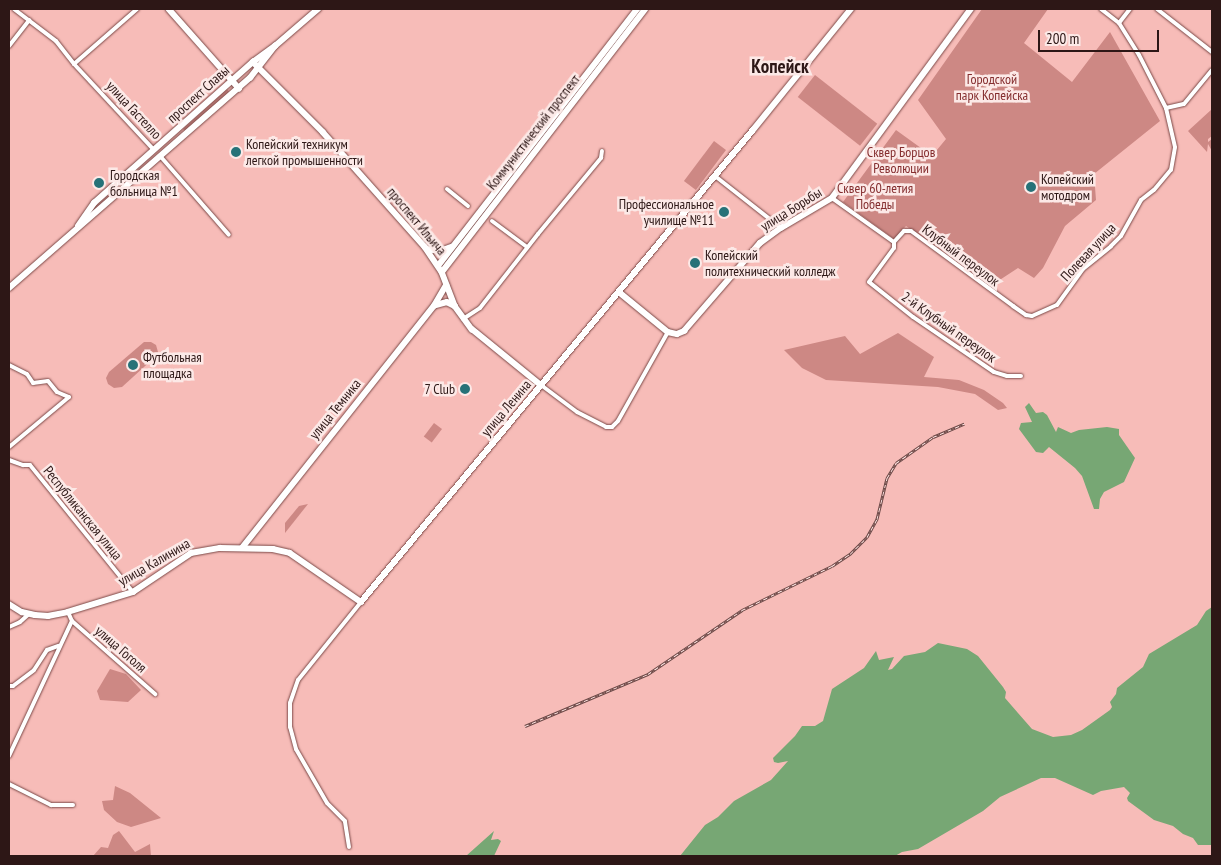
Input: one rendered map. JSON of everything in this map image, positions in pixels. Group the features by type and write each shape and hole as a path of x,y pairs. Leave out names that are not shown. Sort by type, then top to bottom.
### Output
{"street":[{"name":"улица Гастелло","path":"14,9 56,41 74,64 161,157 229,235"},
{"path":"74,64 137,9"},
{"path":"169,9 239,88"},
{"name":"проспект Славы","path":"78,228 94,203 232,80 318,9"},
{"path":"438,266 558,116 637,9"},
{"name":"Коммунистический проспект","path":"442,272 558,116 645,9"},
{"name":"улица Ленина","path":"349,847 345,821 327,803 296,749 290,727 290,703 298,680 851,9"},
{"name":"улица Борьбы","path":"668,332 677,334 687,328 753,250 781,228 832,198 971,9"},
{"path":"1100,9 1119,23 1139,55 1166,108 1184,104 1212,70"},
{"path":"1119,23 1130,9"},
{"path":"1157,9 1212,52"},
{"path":"9,46 29,20"},
{"name":"проспект Славы","path":"9,288 239,88 259,68 275,46"},
{"name":"проспект Ильича","path":"253,62 323,132 426,249 442,272 455,306 463,319 478,334 541,386 578,412 606,427 612,427 618,421 668,332"},
{"name":"Полевая улица","path":"1032,316 1057,305 1083,269 1120,236 1141,200 1171,170 1175,147 1166,108"},
{"path":"179,127 186,135"},
{"path":"463,319 480,308 600,158 602,151"},
{"path":"715,176 781,228"},
{"path":"447,189 468,206"},
{"path":"832,198 894,242"},
{"path":"492,221 527,247"},
{"name":"Клубный переулок","path":"894,242 904,231 911,231 1013,306 1026,315 1032,316"},
{"name":"2-й Клубный переулок","path":"894,242 894,248 869,282 913,317 994,372 1007,376 1021,376"},
{"path":"426,249 440,251 454,245"},
{"name":"улица Темника","path":"242,548 434,306 444,291 446,284"},
{"path":"619,292 668,332"},
{"path":"434,306 442,302 455,306"},
{"path":"9,365 27,374 32,383 48,381 57,392 69,397 9,445"},
{"name":"Республиканская улица","path":"9,460 23,465 30,465 133,592"},
{"name":"улица Калинина","path":"9,604 29,614 48,616 68,612 133,592 191,553 209,549 242,548 290,552 361,602"},
{"path":"9,756 36,702 58,646 72,621 68,612"},
{"path":"9,627 20,622 29,614"},
{"name":"улица Гоголя","path":"72,621 155,694"},
{"path":"9,686 13,686 34,670 47,650 58,646"},
{"path":"9,784 51,805 73,805"}],"green space":[{"path":"982,9 1048,9 1024,43 1072,82 1110,32 1160,121 1094,174 1096,200 1065,226 1043,268 1034,278 1018,268 992,285 906,226 894,239 843,202 896,130 932,156 946,139 918,100"},
{"path":"815,75 877,124 860,146 798,97"},
{"path":"227,89 230,93 186,132 183,129"},
{"path":"1212,109 1212,136 1208,139 1208,142 1212,139 1212,151 1208,144 1207,152 1188,131"},
{"path":"714,141 726,150 696,190 684,181"},
{"path":"898,333 934,357 924,377 959,380 984,390 1007,408 998,410 975,394 938,387 826,380 802,368 784,350 845,336 860,354"},
{"path":"144,342 151,342 156,345 158,352 155,357 122,387 114,388 108,384 106,378 109,372"},
{"path":"434,423 442,429 432,443 424,437"},
{"path":"308,504 285,533 285,523 299,506"},
{"path":"110,669 126,674 141,690 128,702 100,700 97,691"},
{"path":"115,786 130,793 161,818 131,827 117,822 104,810 102,801 113,800"},
{"path":"119,831 135,852 150,844 151,856 93,856 101,847 108,848 113,835"}],"shaded area":[{"path":"1029,403 1036,413 1043,412 1047,415 1056,432 1058,427 1071,433 1079,430 1107,427 1119,429 1119,435 1135,458 1124,482 1104,492 1100,499 1099,509 1094,509 1082,476 1075,468 1049,447 1043,453 1036,452 1019,429 1021,423 1032,422 1025,407"},
{"path":"1212,607 1212,845 1198,845 1193,838 1183,834 1173,826 1154,820 1128,801 1127,798 1130,793 1124,787 1101,791 1093,795 1055,778 1041,778 1000,797 983,811 918,849 902,852 895,856 680,856 705,825 718,817 734,801 771,780 788,761 778,763 774,762 773,758 795,736 802,726 815,726 823,721 832,689 864,668 876,651 879,660 894,657 888,670 892,669 904,656 925,652 938,643 967,649 978,656 1003,687 1006,692 1005,698 1032,729 1053,737 1071,735 1082,730 1110,710 1112,707 1110,702 1116,694 1117,688 1143,667 1149,654 1197,625 1206,611"},
{"path":"494,831 491,840 498,839 501,841 494,856 466,856"}],"railway":[{"path":"525,726 648,674 742,610 832,566 850,554 867,537 877,519 887,478 896,463 933,437 964,424"}],"place":[{"name":"Копейский техникум легкой промышенности","path":"236,152"},
{"name":"Городская больница №1","path":"99,183"},
{"name":"Копейский мотодром","path":"1031,187"},
{"name":"Профессиональное училище №11","path":"724,212"},
{"name":"Копейский политехнический колледж","path":"695,263"},
{"name":"Футбольная площадка","path":"133,365"},
{"name":"7 Club","path":"465,389"}],"district":[{"name":"Копейск","path":"780,67"}],"park label":[{"name":"Городской парк Копейска","path":"992,88"},
{"name":"Сквер Борцов Революции","path":"901,160"},
{"name":"Сквер 60-летия Победы","path":"875,196"}]}
